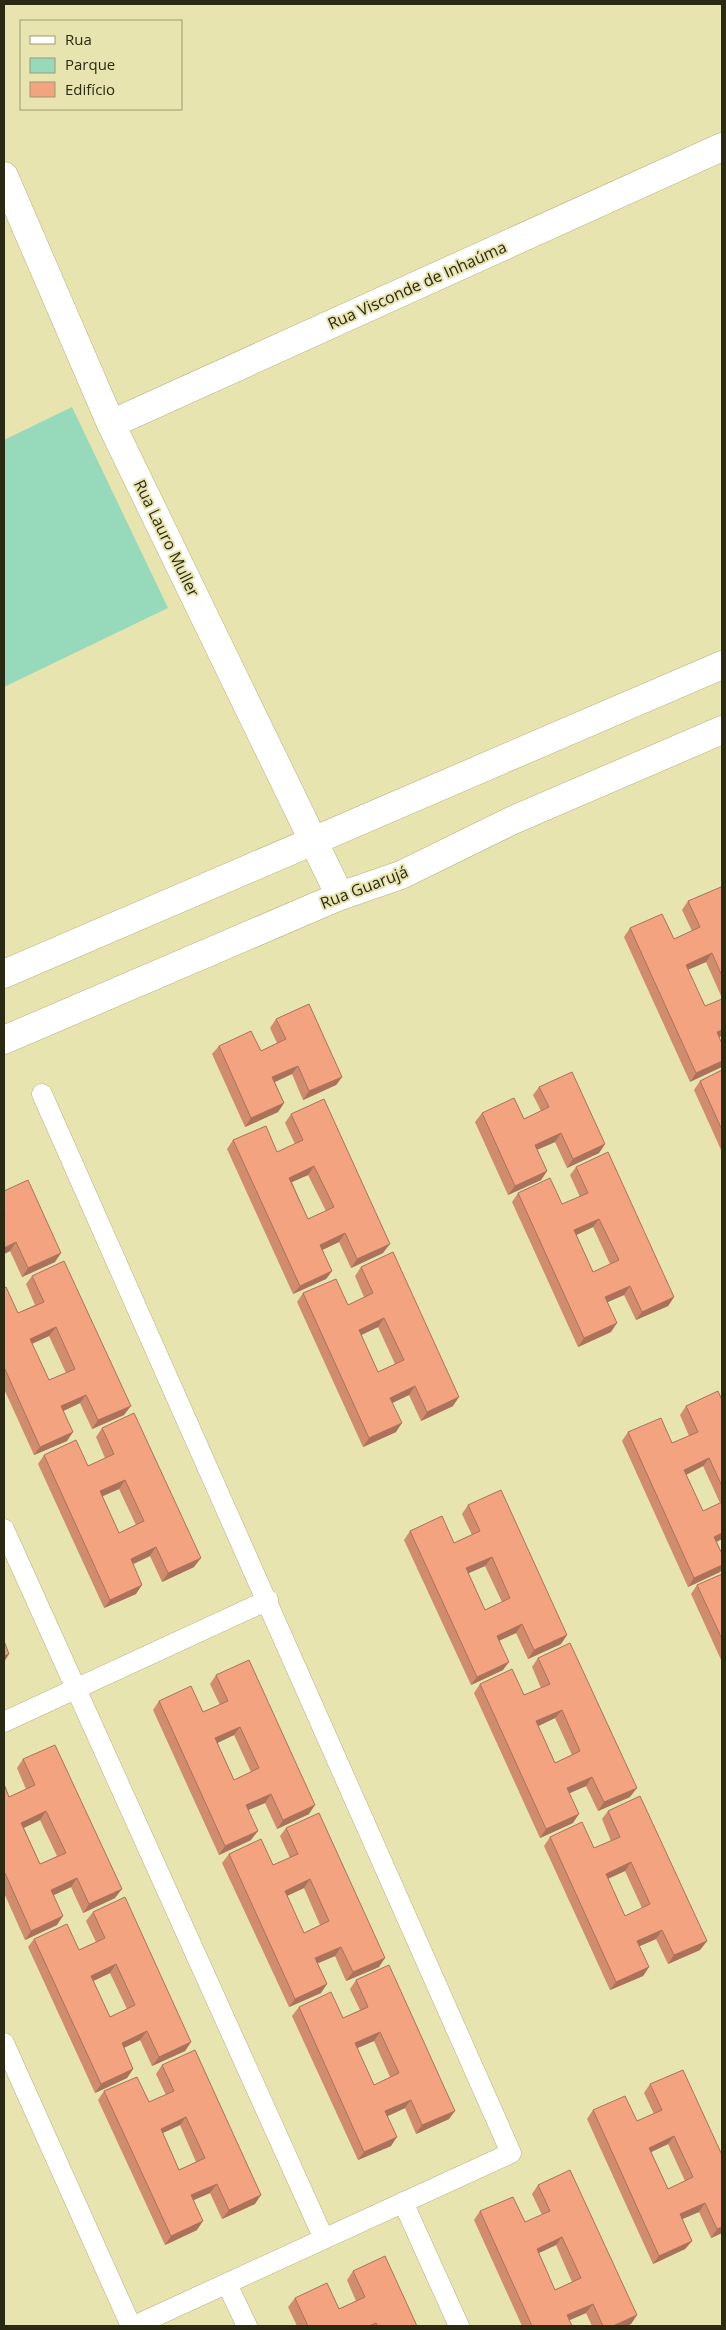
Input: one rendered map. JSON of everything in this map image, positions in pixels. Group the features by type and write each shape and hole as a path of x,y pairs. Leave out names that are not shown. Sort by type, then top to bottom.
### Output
{"street":[{"name":"Rua Visconde de Inhaúma","path":"111,424 722,147"},
{"name":"Rua Lauro Muller","path":"4,176 111,424 340,896"},
{"path":"4,974 313,839 722,665"},
{"name":"Rua Guarujá","path":"4,1040 340,896 401,875 511,820 722,730"}],"lane":[{"path":"4,2043 132,2326 511,2153 268,1600 42,1094"},
{"path":"4,1528 324,2238"},
{"path":"4,1722 268,1600"},
{"path":"404,2202 459,2326"},
{"path":"227,2284 247,2326"}],"green space":[{"path":"72,407 168,608 4,687 4,440"}],"building":[{"path":"721,887 722,976 712,953 686,965 705,1006 722,999 722,1030 717,1032 722,1044 722,1061 696,1073 630,928 662,914 674,939 700,927 688,901"},
{"path":"309,1004 342,1077 309,1091 298,1066 272,1077 284,1103 251,1118 219,1046 251,1031 261,1051 286,1039 276,1019"},
{"path":"722,1070 722,1130 700,1081"},
{"path":"572,1072 605,1144 573,1159 561,1133 535,1145 547,1171 515,1186 482,1113 514,1098 524,1119 549,1107 539,1087"},
{"path":"324,1099 390,1244 357,1259 345,1233 320,1245 332,1271 300,1286 233,1140 266,1126 277,1152 303,1140 291,1114","holes":["314,1166 334,1207 308,1219 289,1178"]},
{"path":"608,1152 674,1297 642,1312 630,1286 605,1297 617,1323 584,1338 518,1193 550,1178 562,1204 588,1193 576,1167","holes":["599,1219 619,1260 593,1272 574,1230"]},
{"path":"28,1180 61,1253 28,1268 16,1242 4,1248 4,1191"},
{"path":"393,1252 459,1397 427,1412 415,1386 390,1398 402,1423 369,1438 303,1293 336,1279 348,1305 373,1293 361,1267","holes":["384,1318 404,1360 378,1372 359,1330"]},
{"path":"64,1261 131,1406 98,1420 86,1395 61,1406 73,1432 40,1447 4,1367 4,1288 6,1287 18,1313 44,1302 32,1276","holes":["56,1327 75,1369 49,1380 30,1339"]},
{"path":"718,1391 722,1400 722,1486 709,1458 684,1470 703,1511 722,1502 722,1533 714,1537 722,1554 722,1565 694,1578 628,1432 661,1418 672,1443 698,1432 686,1406"},
{"path":"134,1413 201,1558 168,1573 156,1547 131,1559 142,1585 110,1600 44,1455 76,1440 88,1466 114,1454 102,1428","holes":["125,1480 144,1521 119,1533 100,1491"]},
{"path":"501,1490 567,1635 534,1650 522,1624 497,1636 509,1662 477,1677 410,1531 442,1516 454,1543 480,1531 468,1505","holes":["492,1557 510,1598 485,1610 466,1568"]},
{"path":"722,1574 722,1639 697,1585"},
{"path":"4,1641 9,1654 4,1656"},
{"path":"570,1643 637,1788 604,1802 592,1777 567,1788 579,1814 546,1829 480,1684 512,1669 524,1695 550,1684 538,1658","holes":["562,1710 580,1751 555,1763 536,1721"]},
{"path":"249,1660 315,1805 283,1820 271,1794 246,1805 258,1831 225,1846 159,1701 191,1686 203,1712 228,1701 216,1675","holes":["240,1727 259,1768 234,1780 215,1738"]},
{"path":"55,1745 122,1889 89,1904 77,1878 51,1890 63,1916 31,1931 4,1871 4,1784 9,1797 35,1785 23,1759","holes":["46,1811 66,1853 40,1864 21,1823"]},
{"path":"640,1796 707,1941 674,1955 662,1930 637,1941 649,1967 616,1982 550,1837 582,1822 594,1848 620,1837 608,1811","holes":["631,1862 650,1904 625,1916 606,1874"]},
{"path":"319,1813 385,1958 353,1972 341,1947 315,1958 327,1984 295,1999 229,1854 261,1839 273,1865 298,1854 286,1828","holes":["310,1879 329,1921 304,1933 285,1891"]},
{"path":"125,1897 191,2042 159,2057 147,2031 122,2043 133,2069 101,2084 34,1939 67,1924 79,1950 105,1938 93,1912","holes":["116,1964 135,2005 110,2017 91,1976"]},
{"path":"389,1965 455,2111 422,2125 411,2100 385,2111 397,2137 364,2152 299,2007 331,1992 343,2018 368,2007 356,1980","holes":["380,2032 399,2073 374,2085 355,2043"]},
{"path":"195,2050 261,2195 229,2210 217,2184 191,2195 203,2221 171,2236 104,2091 137,2077 149,2102 174,2091 162,2065","holes":["186,2117 205,2158 179,2170 161,2129"]},
{"path":"683,2070 722,2155 722,2227 717,2229 705,2203 680,2214 692,2241 659,2256 593,2110 625,2096 637,2121 662,2110 650,2084","holes":["674,2136 693,2177 668,2189 649,2148"]},
{"path":"570,2170 637,2315 613,2326 603,2326 593,2304 567,2315 572,2326 532,2326 480,2211 513,2197 525,2222 550,2211 538,2185","holes":["562,2237 581,2278 555,2290 537,2249"]},
{"path":"385,2256 417,2326 378,2326 376,2323 369,2326 308,2326 295,2298 327,2283 339,2309 365,2297 353,2271"}]}
